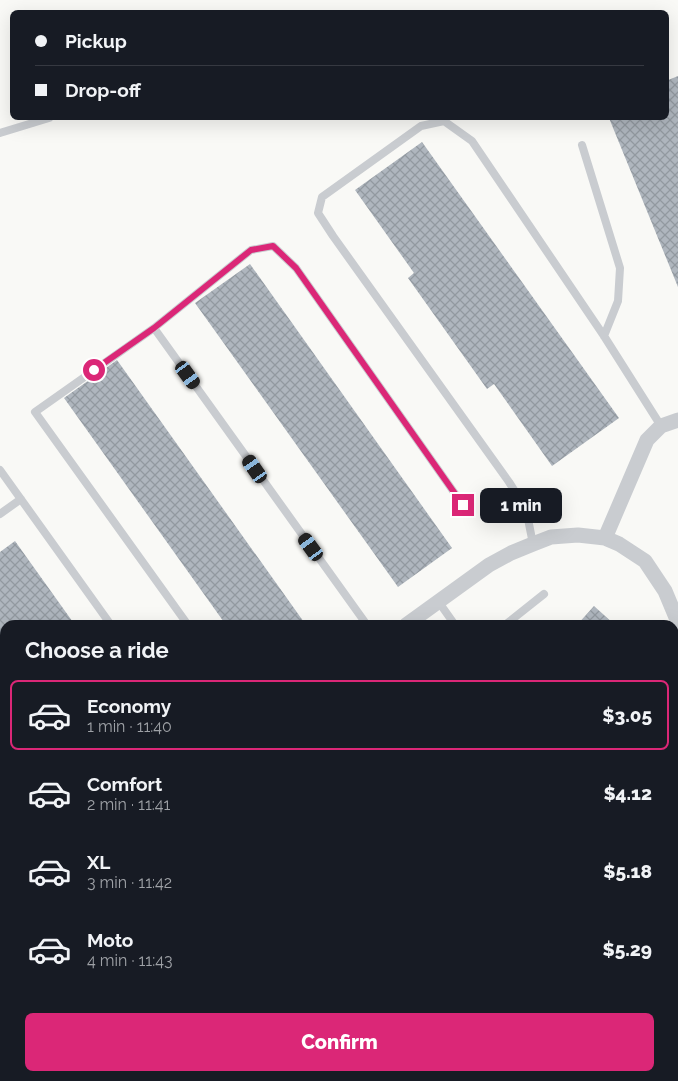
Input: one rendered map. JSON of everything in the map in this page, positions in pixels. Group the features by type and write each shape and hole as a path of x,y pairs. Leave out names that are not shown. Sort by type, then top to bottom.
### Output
{"street":[{"path":"605,538 647,440 661,426 678,420"},
{"path":"413,620 489,565 511,553 551,537 578,535 605,538 619,544 645,561 665,591 677,618"}],"lane":[{"path":"0,133 42,120"},
{"path":"532,544 526,509 514,489 332,236 318,213 322,198 421,126 444,121 472,141 604,336 661,426"},
{"path":"582,145 620,268 618,300 604,336"},
{"path":"184,620 35,412 154,328 251,250 273,246 296,268 463,505"},
{"path":"154,328 363,620"},
{"path":"0,470 107,620"},
{"path":"0,514 21,499"},
{"path":"511,620 544,594"},
{"path":"438,601 451,620"}],"building":[{"path":"678,76 678,287 610,120 669,120 669,80"},
{"path":"422,142 619,418 552,466 494,384 487,389 408,278 414,273 355,190"},
{"path":"250,264 452,548 398,587 195,303"},
{"path":"117,360 302,620 222,620 64,398"},
{"path":"15,541 71,620 0,620 0,552"},
{"path":"594,606 609,620 581,620"}],"route":[{"path":"94,370 154,328 251,250 273,246 296,268 463,505"}]}
